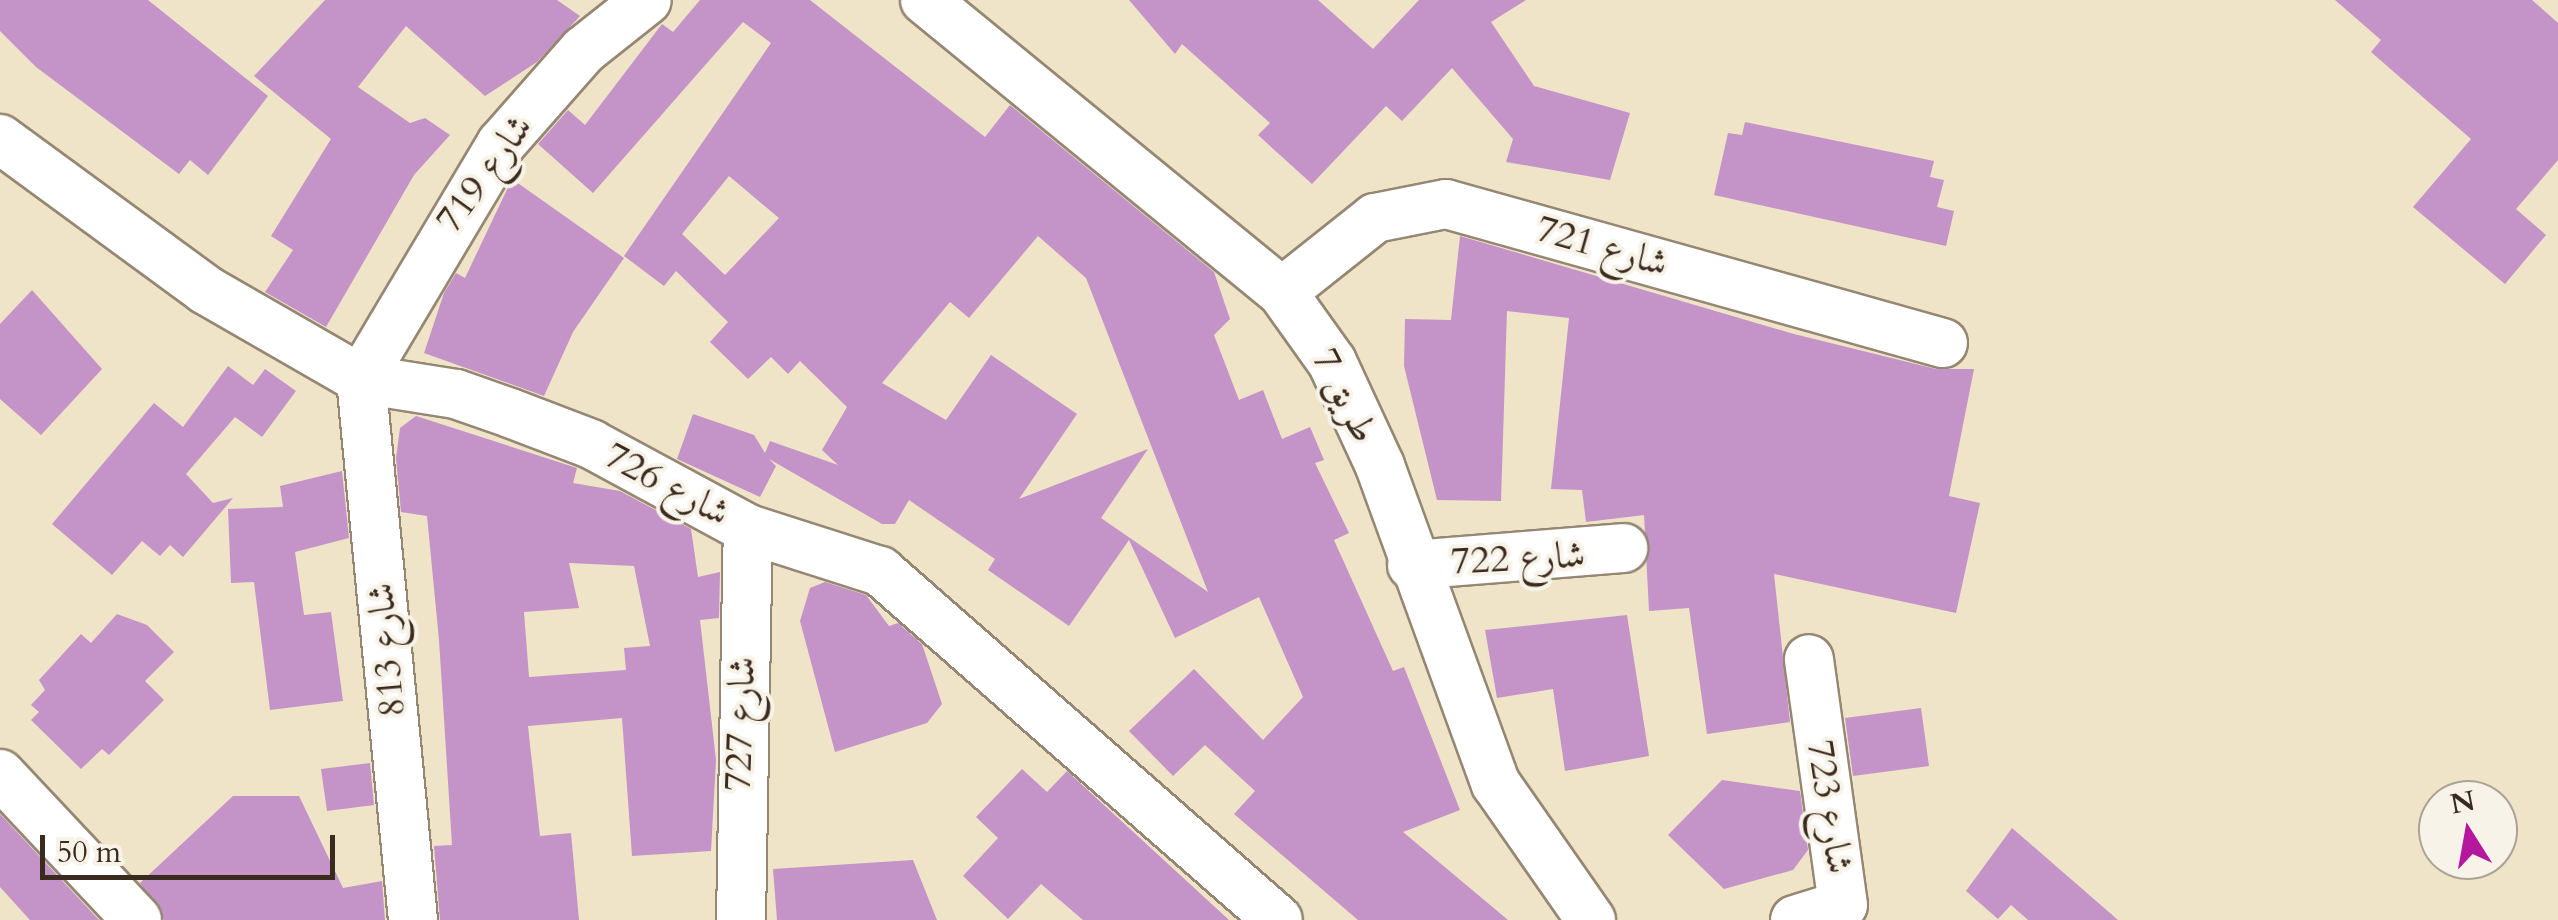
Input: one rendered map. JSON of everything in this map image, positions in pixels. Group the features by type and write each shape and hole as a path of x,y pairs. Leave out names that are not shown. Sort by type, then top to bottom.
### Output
{"street":[{"name":"7 طريق","path":"924,0 1282,292 1332,362 1496,784 1591,920"},
{"name":"شارع 719","path":"362,379 501,144 618,6"},
{"name":"شارع 726","path":"0,139 206,290 362,379 456,394 574,438 748,529 880,571 1278,920"},
{"name":"شارع 721","path":"1282,292 1375,218 1446,204 1943,343"},
{"name":"شارع 813","path":"362,379 413,920"},
{"name":"شارع 727","path":"740,920 748,529"},
{"name":"شارع 722","path":"1412,565 1623,548"},
{"name":"شارع 723","path":"1795,920 1843,905 1809,659"},
{"path":"0,774 137,920"}],"building":[{"path":"0,0 148,0 268,96 208,175 190,160 179,174 36,67 0,31"},
{"path":"325,0 557,0 580,16 537,62 485,96 406,26 358,87 410,123 425,118 450,135 414,175 326,327 265,292 293,250 271,236 331,139 254,76"},
{"path":"700,0 810,0 985,137 1010,105 1214,272 1230,319 1214,335 1239,400 1263,390 1282,439 1310,427 1324,460 1315,463 1349,533 1334,540 1393,671 1404,667 1460,810 1403,832 1508,920 1358,920 1234,814 1255,791 1205,745 1173,776 1129,731 1194,669 1263,740 1303,697 1259,597 1175,638 1129,540 1069,626 988,570 995,559 909,500 895,524 882,524 769,459 776,466 760,497 677,459 693,414 754,435 765,453 770,441 838,465 822,450 847,407 800,361 788,374 771,357 748,379 710,342 728,322 676,271 664,286 624,256 771,43 743,22 593,193 538,144 568,110 585,125 662,24 673,32","holes":["729,176 779,218 725,275 682,234","1038,236 1086,278 1208,592 1101,518 1148,449 1019,499 1077,414 991,355 946,420 882,383 950,302 969,318"]},
{"path":"1129,0 1318,0 1373,49 1419,0 1526,0 1491,22 1534,86 1630,113 1610,180 1506,162 1513,139 1452,68 1402,121 1386,106 1312,184 1258,135 1270,123 1182,44 1175,54"},
{"path":"2335,0 2532,0 2558,23 2558,160 2516,209 2546,235 2505,284 2413,207 2471,139 2371,52 2381,40"},
{"path":"1745,122 1934,161 1930,177 1944,180 1937,207 1954,211 1946,246 1714,195 1728,133 1742,135"},
{"path":"512,179 624,258 573,332 544,396 424,353 444,293 456,273 465,278"},
{"path":"1460,236 1794,334 1936,369 1974,369 1949,496 1980,503 1956,613 1774,574 1790,722 1707,734 1689,608 1649,611 1644,515 1586,522 1582,490 1551,489 1569,318 1507,311 1501,501 1437,500 1404,366 1405,319 1451,320"},
{"path":"32,290 102,369 41,435 0,399 0,324"},
{"path":"228,366 253,385 265,369 296,391 262,437 235,417 186,474 213,503 233,498 183,557 170,545 160,556 142,541 112,575 52,524 154,403 183,427"},
{"path":"416,416 577,468 573,483 620,491 691,529 698,577 720,572 719,618 700,620 716,760 711,851 632,856 622,718 528,726 540,836 571,833 579,920 440,920 434,846 452,845 439,640 427,516 401,512 396,458 400,428","holes":["569,563 634,566 650,646 624,648 626,670 529,677 524,612 579,608"]},
{"path":"342,471 349,538 295,552 304,615 331,612 343,701 270,710 254,582 231,583 228,509 283,507 280,486"},
{"path":"825,582 866,595 889,626 898,623 922,644 942,704 927,723 835,752 800,621 810,588"},
{"path":"117,614 147,625 174,652 145,681 164,700 109,755 102,749 81,769 31,720 39,712 31,705 45,690 39,680 81,634 91,643"},
{"path":"1627,615 1649,756 1565,771 1553,689 1497,698 1485,630"},
{"path":"1921,708 1929,766 1853,776 1845,718"},
{"path":"370,763 374,805 327,811 321,769"},
{"path":"1022,769 1047,792 1067,771 1229,920 1083,920 1041,884 1008,919 963,876 998,838 976,817"},
{"path":"1722,780 1800,791 1808,850 1793,870 1724,889 1668,835"},
{"path":"233,796 299,796 343,888 382,881 385,920 164,920 140,883"},
{"path":"0,814 99,920 30,920 0,887"},
{"path":"2012,828 2118,920 2028,920 2011,905 1998,919 1966,891"},
{"path":"913,860 937,920 777,920 773,869"}]}
